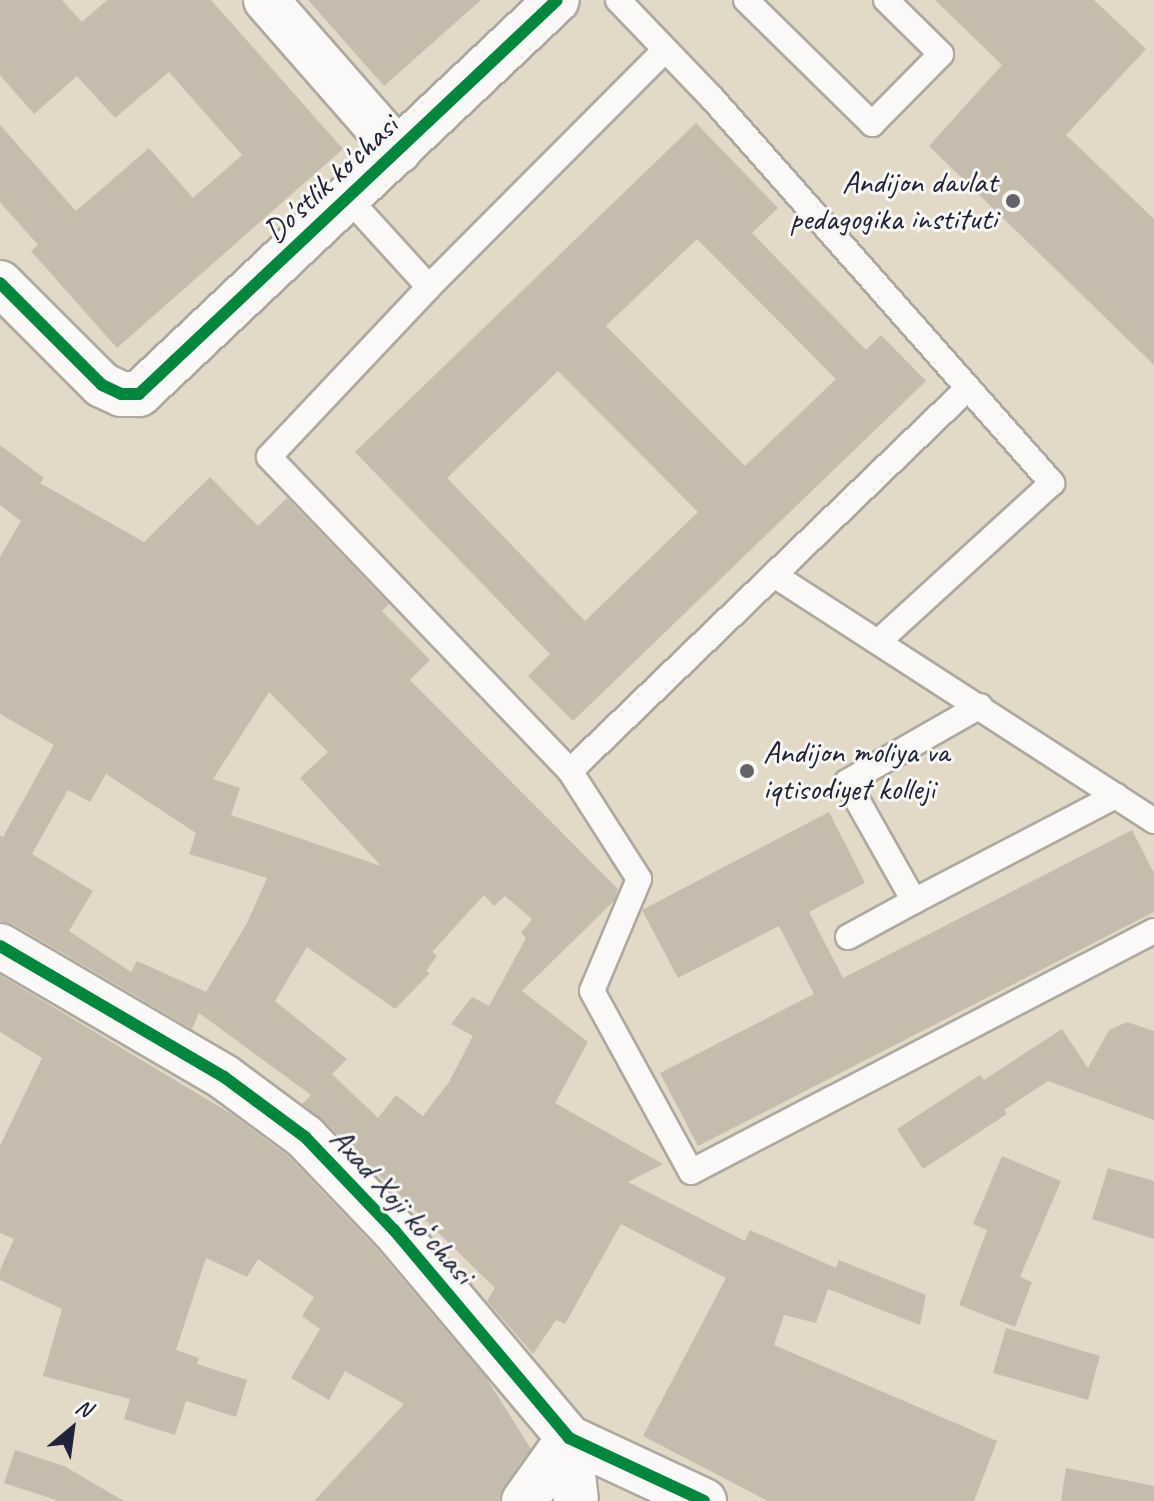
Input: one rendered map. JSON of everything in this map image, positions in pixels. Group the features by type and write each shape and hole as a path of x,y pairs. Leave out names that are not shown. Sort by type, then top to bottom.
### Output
{"street":[{"path":"266,0 398,151"},
{"name":"Do'stlik ko'chasi","path":"0,283 102,385 121,394 139,394 557,0"},
{"name":"Axad Xoji koʻchasi","path":"0,946 119,1019 224,1077 305,1137 394,1230 569,1438"},
{"path":"524,1501 569,1438"},
{"path":"569,1438 576,1501"},
{"path":"569,1438 704,1501"}],"lane":[{"path":"618,0 712,98 1052,483 879,641"},
{"path":"746,0 872,124 941,54 886,0"},
{"path":"665,50 429,287 269,457 570,771 639,879 592,991 691,1172 1154,931"},
{"path":"348,198 429,287"},
{"path":"570,771 967,389"},
{"path":"774,575 1154,821"},
{"path":"914,901 847,782 980,706"},
{"path":"848,937 1116,796"}],"building":[{"path":"0,0 62,0 82,22 107,0 211,0 343,149 117,348 31,251 38,245 0,202 0,125 76,211 149,148 193,198 242,155 169,72 115,118 77,76 34,114 0,75"},
{"path":"308,0 481,0 384,86"},
{"path":"935,0 1094,0 1146,49 1066,135 1154,219 1154,365 929,146 1002,65"},
{"path":"696,123 778,208 752,233 866,350 881,335 926,381 573,721 528,676 550,654 355,452","holes":["697,239 836,379 745,466 606,326","558,371 698,512 585,621 447,478"]},
{"path":"0,445 44,478 40,483 144,542 210,477 258,526 287,498 389,604 382,611 430,660 410,680 618,889 614,901 522,991 588,1042 555,1103 663,1164 628,1182 745,1241 750,1230 836,1268 839,1260 926,1295 920,1325 828,1289 816,1323 784,1315 774,1345 997,1441 974,1501 768,1501 643,1436 726,1278 621,1224 565,1324 556,1320 533,1354 487,1301 495,1288 323,1120 302,1104 311,1095 199,1013 192,1029 13,924 0,921 0,835 3,837 54,745 0,714 0,557 21,521 0,505","holes":["269,692 328,752 300,778 381,866 231,815 240,788 213,779","106,774 196,833 189,854 267,878 247,923 206,992 137,961 131,972 69,931 93,891 32,854 68,790 90,802","484,895 494,906 505,896 532,919 521,933 526,938 489,1006 472,997 451,1024 473,1036 449,1082 423,1116 396,1095 378,1118 332,1074 347,1059 275,1001 307,947 395,1009 430,973 426,971 437,956 432,952"]},
{"path":"829,812 865,883 809,912 843,978 1132,830 1154,873 1154,912 698,1146 660,1073 814,994 779,926 678,978 642,910"},
{"path":"0,975 233,1115 288,1156 375,1247 487,1379 531,1449 504,1486 499,1501 314,1501 404,1404 345,1371 329,1400 291,1378 320,1329 302,1316 314,1297 258,1259 247,1277 206,1258 176,1350 199,1358 197,1364 247,1380 236,1417 186,1401 175,1435 124,1419 130,1399 43,1376 62,1309 0,1280 0,1270 14,1239 0,1233 0,1146 42,1058 0,1032"},
{"path":"1127,1022 1154,1031 1154,1120 1048,1081 1004,1110 1007,1114 923,1169 897,1129 980,1075 984,1080 1062,1029 1088,1068 1109,1030"},
{"path":"1002,1156 1061,1181 1020,1277 1032,1282 1015,1327 959,1305 987,1230 973,1224"},
{"path":"1108,1168 1154,1181 1154,1239 1092,1219"},
{"path":"1006,1328 1100,1356 1088,1400 993,1373"},
{"path":"15,1450 64,1466 124,1501 59,1501 4,1483"},
{"path":"1066,1468 1154,1486 1154,1501 1061,1501"}],"cycle path":[{"path":"0,283 102,385 121,394 139,394 557,0"},
{"path":"0,946 224,1077 305,1137 394,1230 569,1438 704,1501"}],"place":[{"name":"Andijon davlat pedagogika instituti","path":"1013,201"},
{"name":"Andijon moliya va iqtisodiyet kolleji","path":"747,771"}]}
